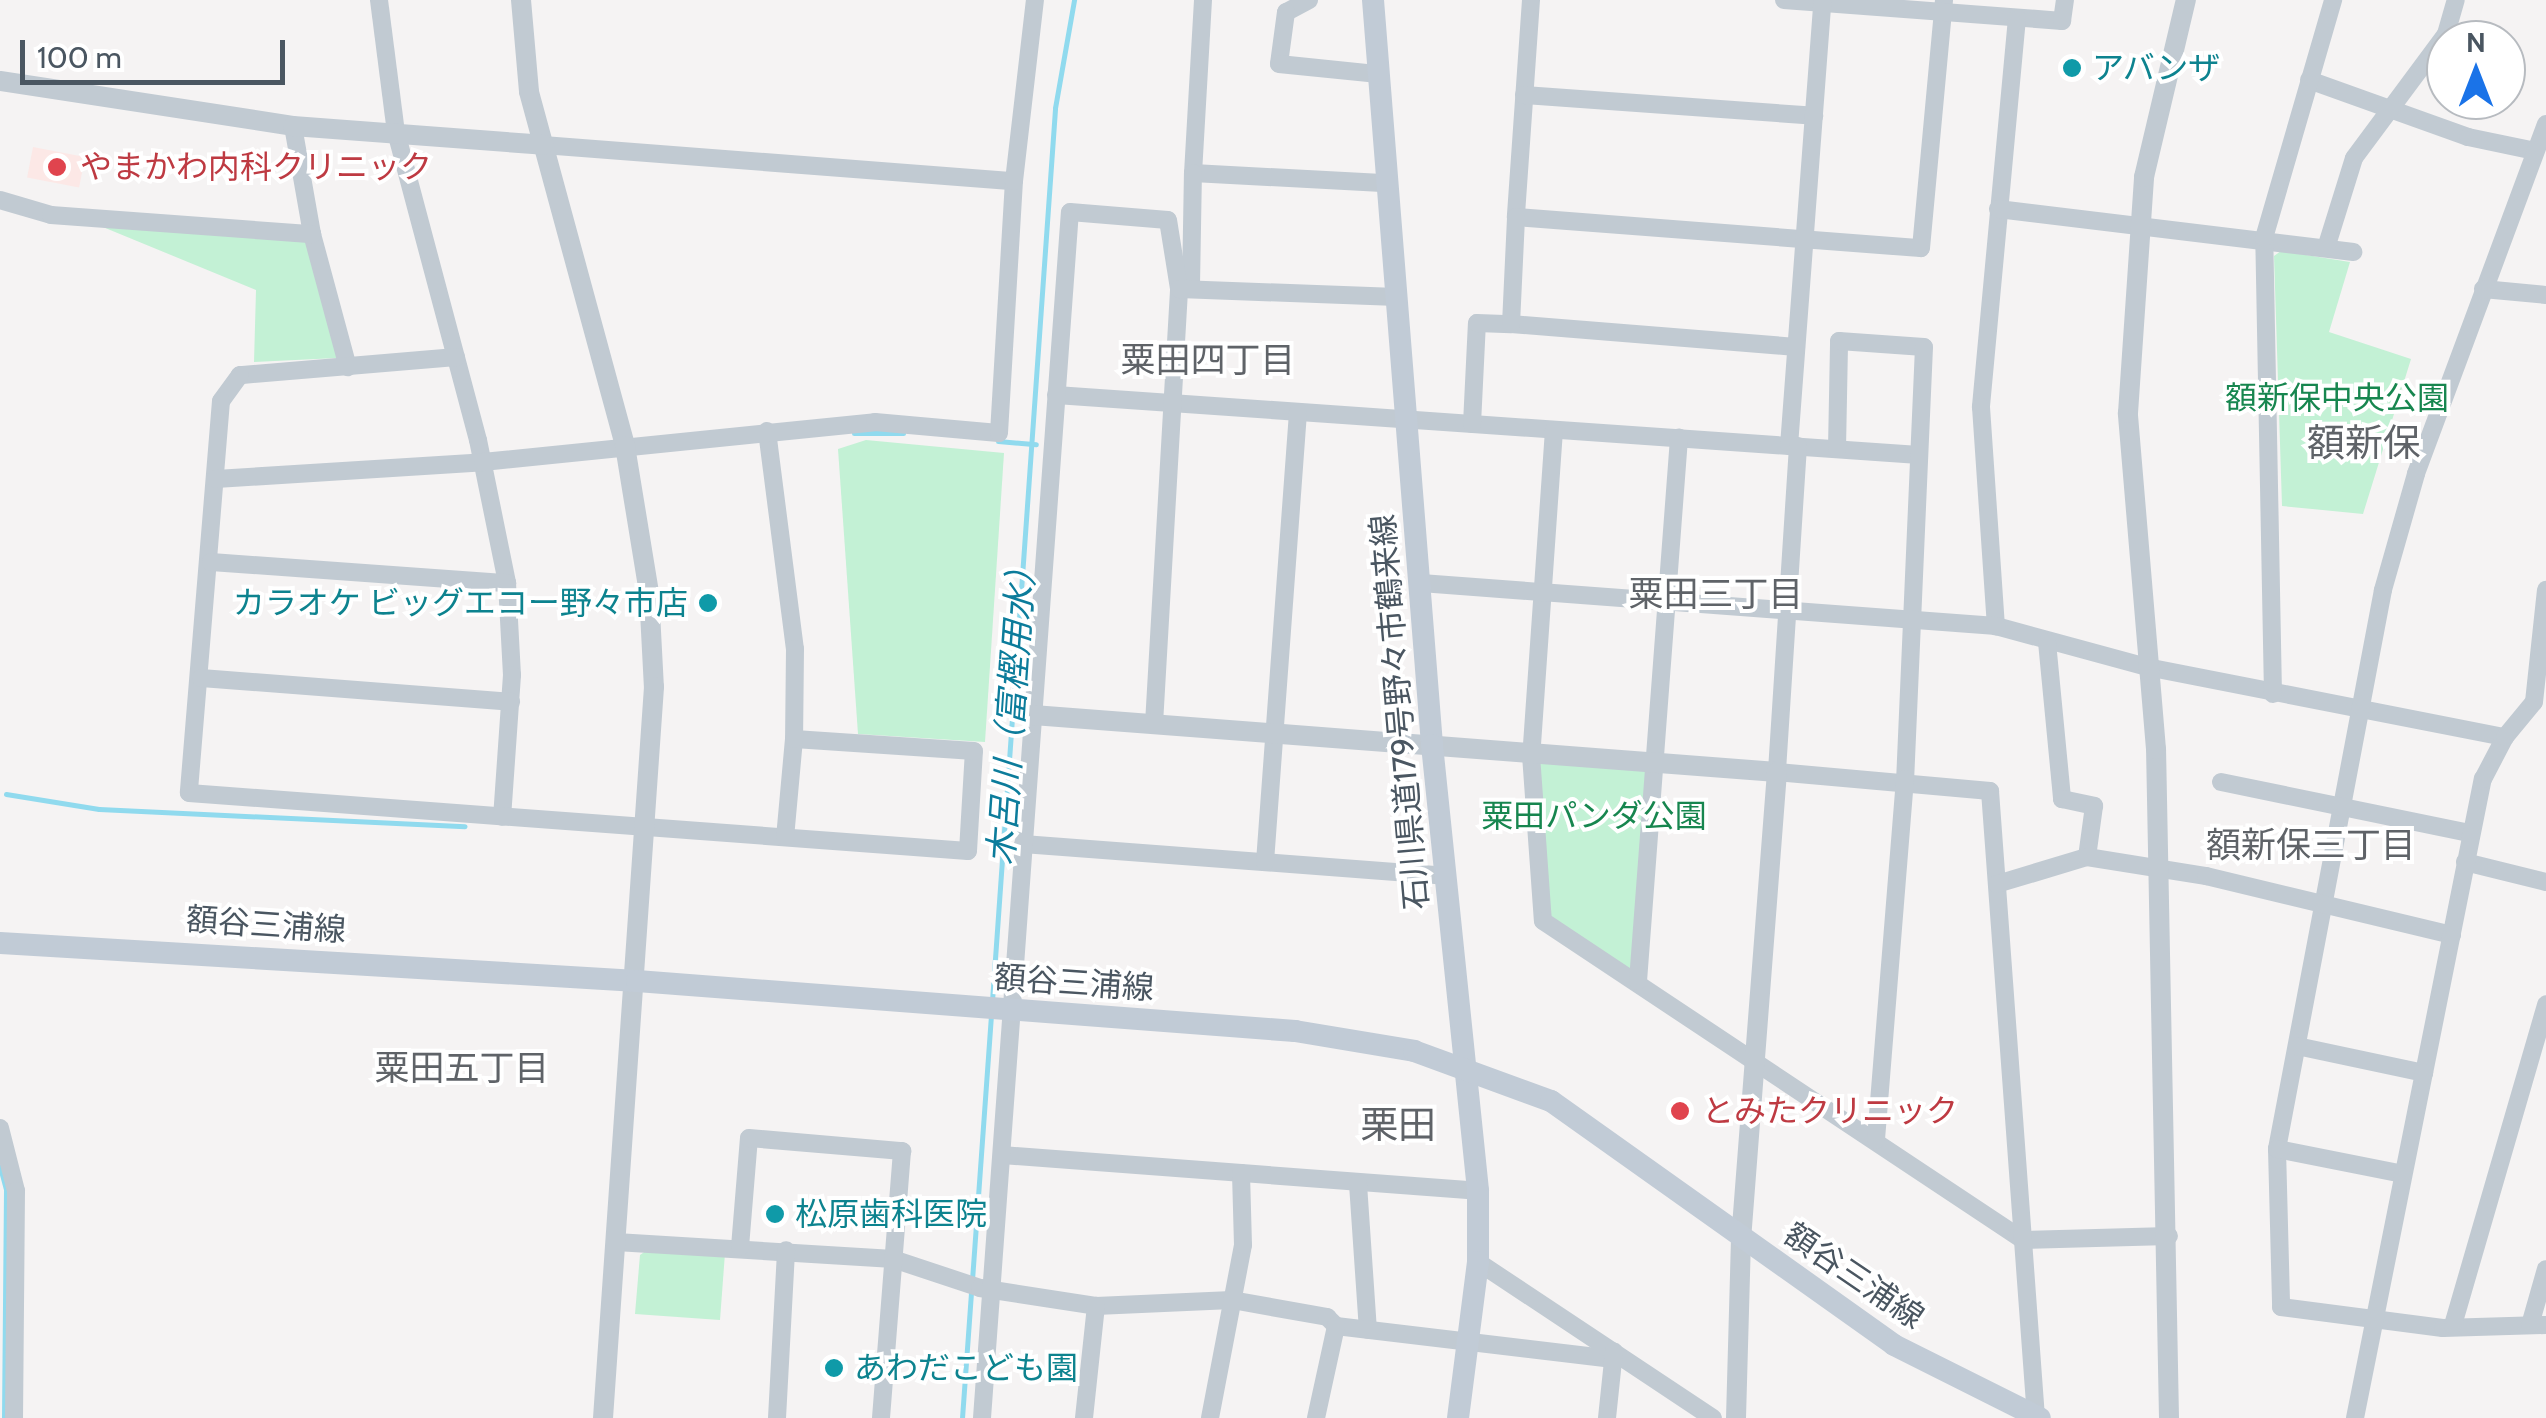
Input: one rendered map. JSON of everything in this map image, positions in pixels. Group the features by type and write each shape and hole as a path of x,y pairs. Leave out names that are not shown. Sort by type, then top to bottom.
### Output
{"main road":[{"name":"石川県道179号野々市鶴来線","path":"1373,0 1432,745 1478,1191 1478,1262 1458,1418"},
{"name":"額谷三浦線","path":"0,943 636,981 1356,1038 1465,1070 1551,1101 1894,1345 2038,1418"}],"street":[{"path":"522,0 529,92 625,446 649,593 654,687 604,1418"},
{"path":"216,478 483,462 875,422 999,432 1014,181 1035,0"},
{"path":"1154,724 1203,0"},
{"path":"1309,0 1286,12 1279,64 1378,74"},
{"path":"1510,324 1531,0"},
{"path":"1784,0 1944,6 2062,22 2065,0"},
{"path":"2169,1418 2169,1236 2158,873 2128,413 2138,225 2186,0"},
{"path":"2274,694 2264,238 2333,0"},
{"path":"2326,248 2354,158 2446,34 2456,0"},
{"path":"373,2 396,132 483,462 507,583 511,702 502,817"},
{"path":"1736,1418 1740,1239 1787,610 1796,347 1826,2"},
{"path":"1516,217 1921,248 1944,6"},
{"path":"1996,626 1981,407 2016,18"},
{"path":"2310,80 2468,137 2536,151"},
{"path":"0,81 294,126 1014,181"},
{"path":"1524,95 1814,116"},
{"path":"2546,124 2411,490 2382,590 2277,1149 2282,1307 2453,1324 2538,1325 2546,1270"},
{"path":"294,126 312,234 348,367"},
{"path":"1192,173 1387,183"},
{"path":"0,200 51,215 312,234"},
{"path":"1998,209 2264,238 2353,252"},
{"path":"982,1418 978,1287 1002,1154 1000,1010 1024,844 1070,212 1168,220 1185,287"},
{"path":"1185,287 1397,298"},
{"path":"2483,289 2546,295"},
{"path":"1472,424 1478,323 1796,347"},
{"path":"1837,449 1839,341 1924,347 1905,778 1876,1140"},
{"path":"456,357 240,375 221,402 190,793 968,851 974,751 794,739"},
{"path":"1056,395 1919,454"},
{"path":"1265,862 1298,412"},
{"path":"1554,430 1531,754 1543,920 2022,1240 2169,1236"},
{"path":"767,432 795,649 794,739 785,837"},
{"path":"1638,981 1679,438"},
{"path":"210,562 507,583"},
{"path":"1421,583 1996,626 2147,668 2505,737"},
{"path":"2355,1418 2470,832 2483,778 2505,737 2540,703 2546,590"},
{"path":"2047,642 2062,798 2094,806 2087,857"},
{"path":"201,678 511,702"},
{"path":"1033,715 1776,772 1905,778 1990,791 2038,1418"},
{"path":"2221,782 2470,832"},
{"path":"1024,844 1445,876"},
{"path":"1997,884 2087,857 2158,873 2206,876 2452,936"},
{"path":"2465,862 2546,882"},
{"path":"2453,1324 2546,1004"},
{"path":"2297,1046 2424,1073"},
{"path":"0,1128 16,1191 14,1418"},
{"path":"740,1246 749,1138 902,1151 881,1418"},
{"path":"2277,1149 2403,1174"},
{"path":"1002,1154 1478,1191"},
{"path":"1210,1418 1243,1245 1242,1173"},
{"path":"1358,1184 1368,1330"},
{"path":"616,1242 740,1246 893,1259 978,1287 1096,1306 1232,1300 1326,1317 1336,1326 1612,1355"},
{"path":"777,1418 786,1250"},
{"path":"1478,1262 1612,1355 1713,1418"},
{"path":"1084,1418 1096,1306"},
{"path":"1316,1418 1336,1326"},
{"path":"1607,1418 1612,1355"}],"shaded area":[{"name":"やまかわ内科クリニック","path":"33,147 85,157 79,188 27,177"}],"green space":[{"path":"98,225 306,240 337,358 254,362 256,290"},
{"name":"額新保中央公園","path":"2281,251 2350,262 2329,332 2411,359 2363,514 2282,506 2274,256"},
{"path":"866,440 1004,453 985,742 858,734 838,449"},
{"name":"粟田パンダ公園","path":"1531,755 1654,763 1638,981 1543,921"},
{"path":"650,1248 725,1253 720,1320 635,1314 640,1255"}],"waterway":[{"name":"木呂川（富樫用水）","path":"992,1001 1055,108 1074,0"},
{"path":"854,433 903,433"},
{"path":"998,441 1036,444"},
{"path":"6,794 99,809 465,826"},
{"name":"木呂川（富樫用水）","path":"972,1280 991,1017"},
{"path":"0,1167 6,1190 4,1418"},
{"name":"木呂川（富樫用水）","path":"962,1418 971,1291"}],"place":[{"name":"アバンザ","path":"2072,68"},
{"name":"やまかわ内科クリニック","path":"57,167"},
{"name":"カラオケ ビッグエコー野々市店","path":"708,603"},
{"name":"とみたクリニック","path":"1680,1111"},
{"name":"松原歯科医院","path":"775,1214"},
{"name":"あわだこども園","path":"834,1368"}],"district":[{"name":"粟田四丁目","path":"1208,360"},
{"name":"額新保","path":"2364,443"},
{"name":"粟田三丁目","path":"1716,594"},
{"name":"額新保三丁目","path":"2311,845"},
{"name":"粟田五丁目","path":"462,1068"},
{"name":"栗田","path":"1398,1125"}]}
